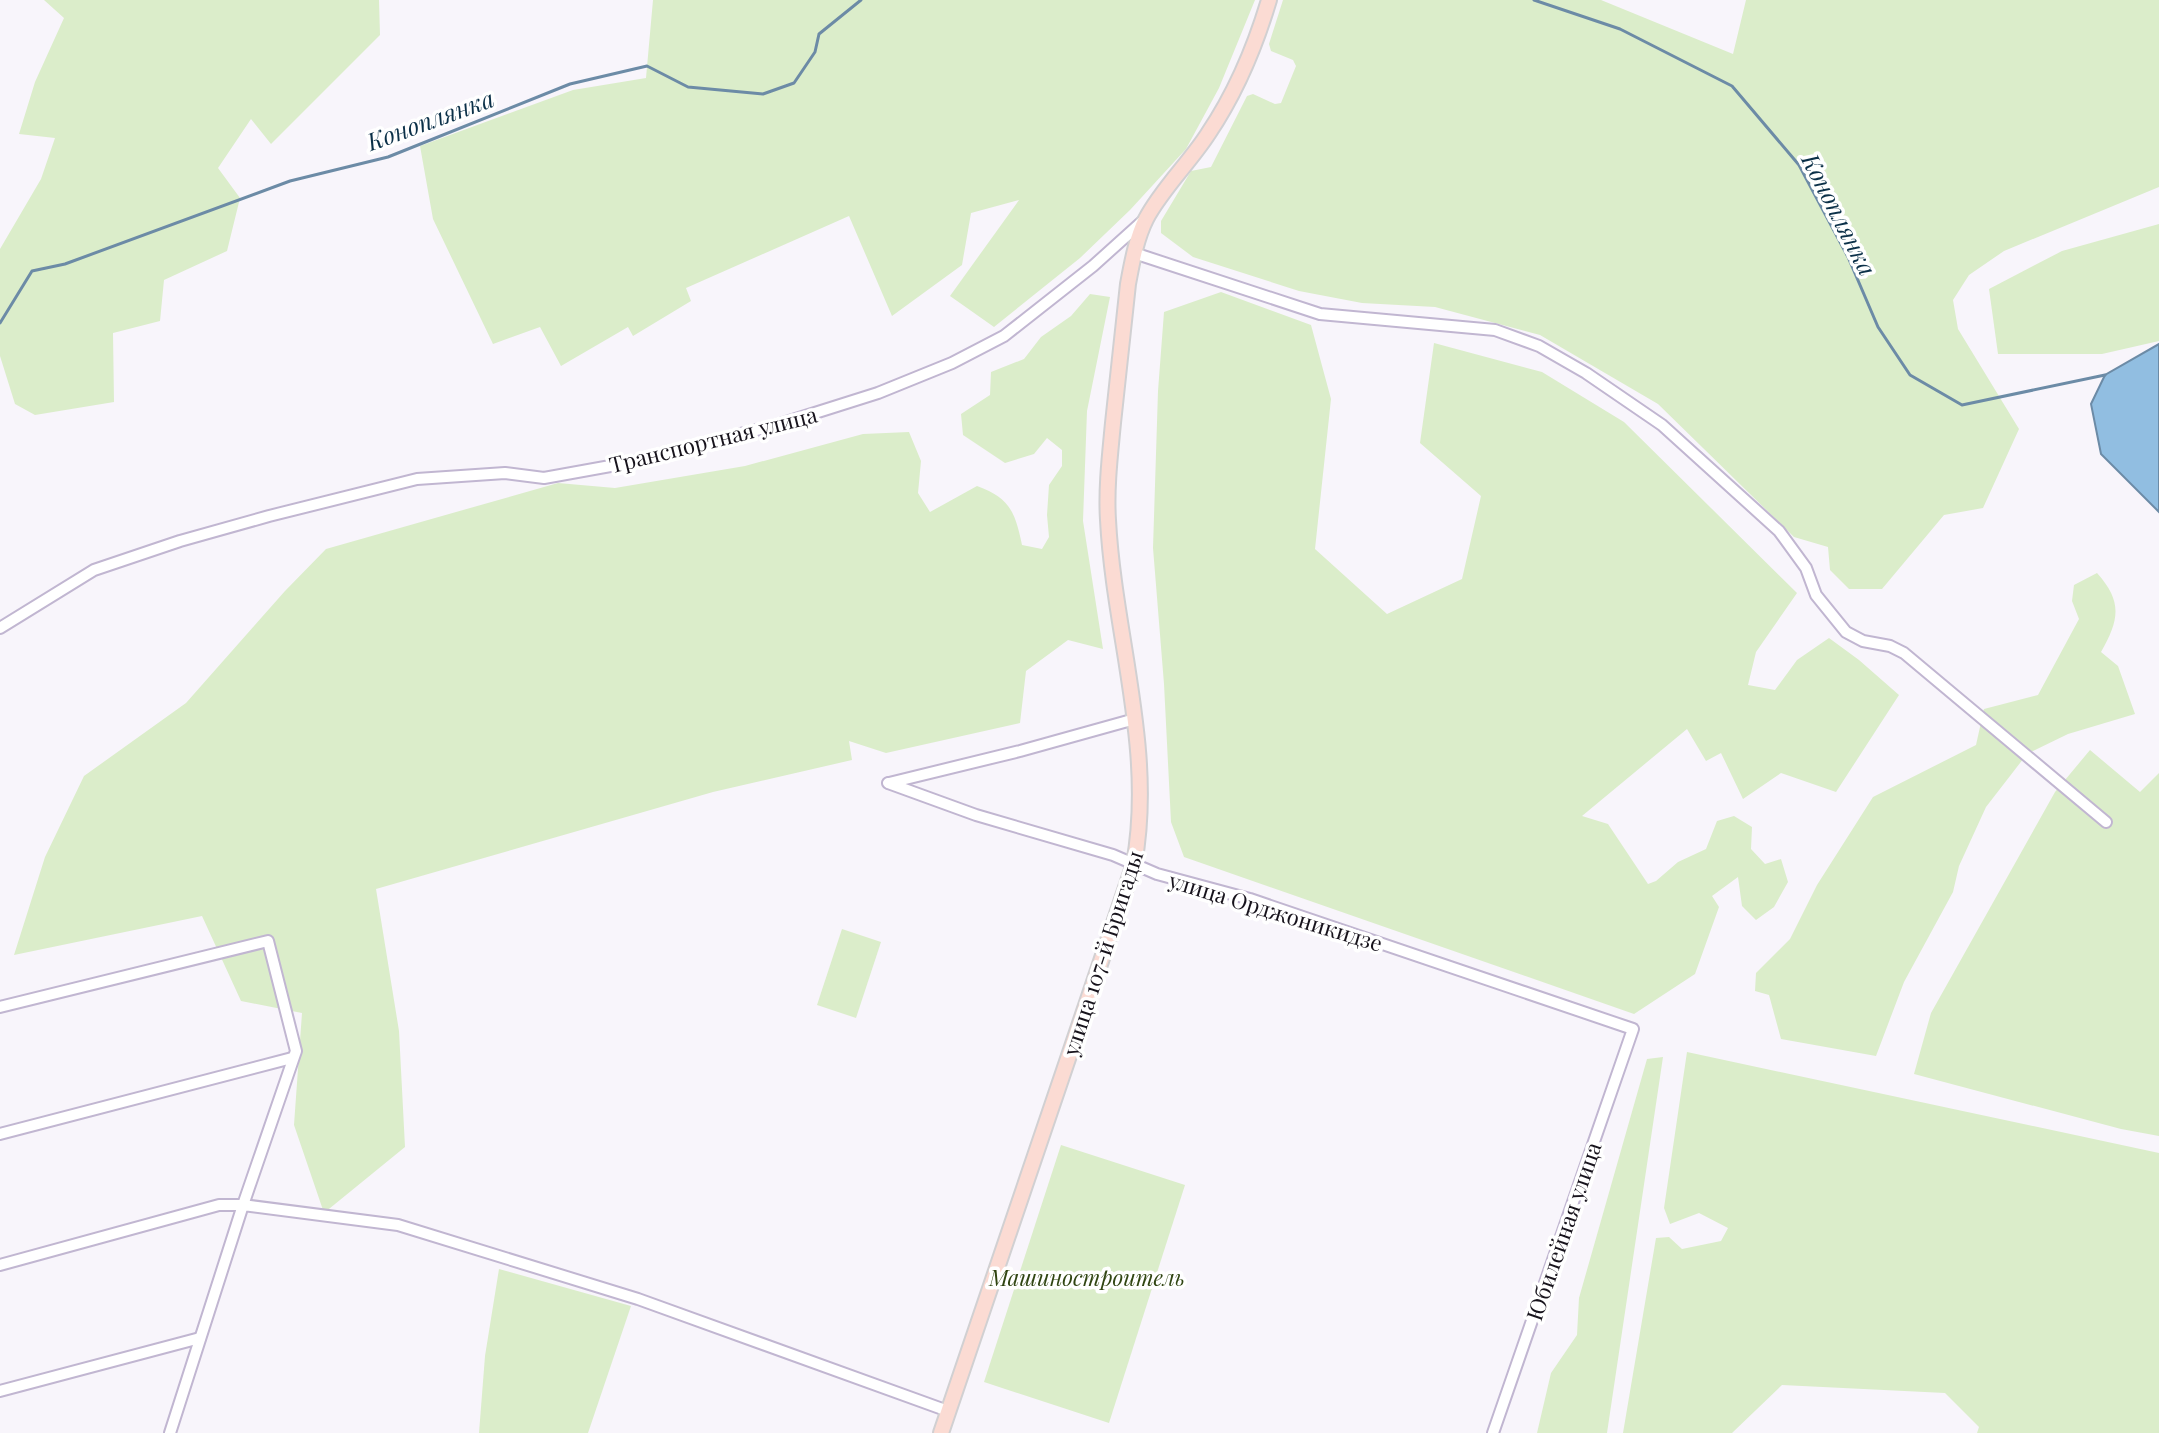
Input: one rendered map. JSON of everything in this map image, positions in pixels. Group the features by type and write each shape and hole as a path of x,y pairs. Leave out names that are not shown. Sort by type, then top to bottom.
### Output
{"main road":[{"name":"Транспортная улица","path":"1146,218 1208,134 1228,100 1248,59 1269,0"},
{"name":"улица 107-й Бригады","path":"941,1433 1134,864 1141,826 1135,719 1108,521 1108,479 1128,284 1146,218"}],"street":[{"name":"Транспортная улица","path":"0,628 94,570 180,541 282,513 417,479 505,473 544,478 627,463 780,424 878,393 952,363 1004,336 1093,266 1146,218"},
{"path":"1134,253 1320,314 1495,330 1539,346 1586,373 1662,425 1779,531 1806,568 1816,595 1846,632 1863,641 1890,646 1904,653 2106,822"},
{"name":"улица Орджоникидзе","path":"1135,719 888,783 976,815 1113,855 1157,874 1250,899 1633,1029"},
{"path":"0,1007 268,941 296,1051 170,1433"},
{"name":"Юбилейная улица","path":"1493,1433 1633,1029"},
{"path":"0,1134 292,1058"},
{"path":"0,1265 219,1205 243,1205 398,1225 638,1299 948,1411"},
{"path":"0,1391 200,1338"}],"green space":[{"path":"44,0 379,0 380,35 271,144 251,119 218,168 240,198 227,251 164,280 160,321 113,333 114,402 35,415 15,404 0,356 0,249 41,179 55,138 19,134 35,82 64,18"},
{"path":"653,0 1255,0 1219,88 1186,149 1080,258 994,327 950,296 1019,200 971,213 962,265 892,316 849,216 686,288 691,301 633,336 628,327 561,366 540,327 493,344 433,219 420,146 573,90 646,78"},
{"path":"1283,0 1601,0 1733,54 1746,0 2159,0 2159,187 2004,251 1969,275 1953,300 1958,329 2019,429 1983,508 1944,515 1882,589 1849,589 1830,570 1828,547 1794,537 1658,404 1540,335 1435,307 1362,303 1299,291 1193,257 1161,233 1161,221 1191,171 1211,167 1247,96 1253,94 1275,104 1281,103 1296,66 1293,60 1271,51 1269,44"},
{"path":"2159,224 2159,341 2102,354 1998,354 1989,289 2062,251"},
{"path":"1221,292 1311,325 1331,399 1315,549 1387,614 1462,579 1481,496 1420,443 1434,343 1542,372 1624,422 1797,593 1756,652 1748,685 1775,690 1797,660 1829,638 1899,695 1836,792 1781,773 1743,799 1721,753 1706,761 1687,729 1582,816 1608,824 1648,884 1678,862 1706,849 1717,821 1734,816 1752,827 1751,849 1765,864 1781,859 1788,882 1774,907 1756,920 1742,906 1738,877 1712,896 1719,907 1695,974 1634,1014 1184,857 1171,822 1153,548 1158,391 1164,312"},
{"path":"1090,294 1110,297 1087,411 1083,521 1103,649 1068,640 1026,671 1020,723 886,753 849,741 852,760 713,792 376,889 399,1031 405,1147 324,1213 294,1125 302,1013 241,1001 202,916 14,955 45,857 84,776 186,703 326,549 558,483 615,488 745,466 863,434 909,432 921,461 918,493 930,512 977,486 1004,501 1017,524 1022,545 1042,549 1049,537 1049,485 1062,466 1062,450 1047,438 1034,454 1005,463 963,435 961,414 990,395 991,372 1024,359 1041,337 1071,316"},
{"path":"2097,573 2111,593 2116,611 2112,630 2101,652 2118,666 2135,714 2068,734 2027,754 1986,807 1959,866 1953,892 1904,982 1876,1056 1781,1039 1769,995 1755,991 1756,973 1790,939 1817,885 1873,797 1976,745 1984,709 2038,695 2079,619 2072,601 2074,585"},
{"path":"2090,750 2140,792 2159,773 2159,1136 2121,1129 1914,1074 1931,1013 2055,792"},
{"path":"842,929 881,942 856,1018 817,1005"},
{"path":"1687,1052 2159,1153 2159,1433 1977,1433 1979,1427 1945,1393 1782,1385 1732,1433 1623,1433 1656,1238 1669,1237 1682,1249 1721,1241 1728,1228 1699,1213 1670,1224 1664,1208"},
{"path":"1663,1057 1607,1433 1537,1433 1551,1373 1577,1335 1579,1298 1647,1059"},
{"name":"Машиностроитель","path":"1061,1145 1185,1185 1109,1423 984,1382"},
{"path":"499,1269 631,1306 588,1433 479,1433 485,1356"}],"water":[{"path":"2159,344 2159,512 2101,454 2091,404 2105,375"}],"waterway":[{"name":"Коноплянка","path":"0,323 32,271 65,264 290,181 388,157 570,84 647,66 688,87 763,94 794,83 815,52 819,34 861,0"},
{"name":"Коноплянка","path":"1534,0 1620,29 1732,86 1799,165 1848,257 1878,327 1910,375 1962,405 2105,375"}]}
